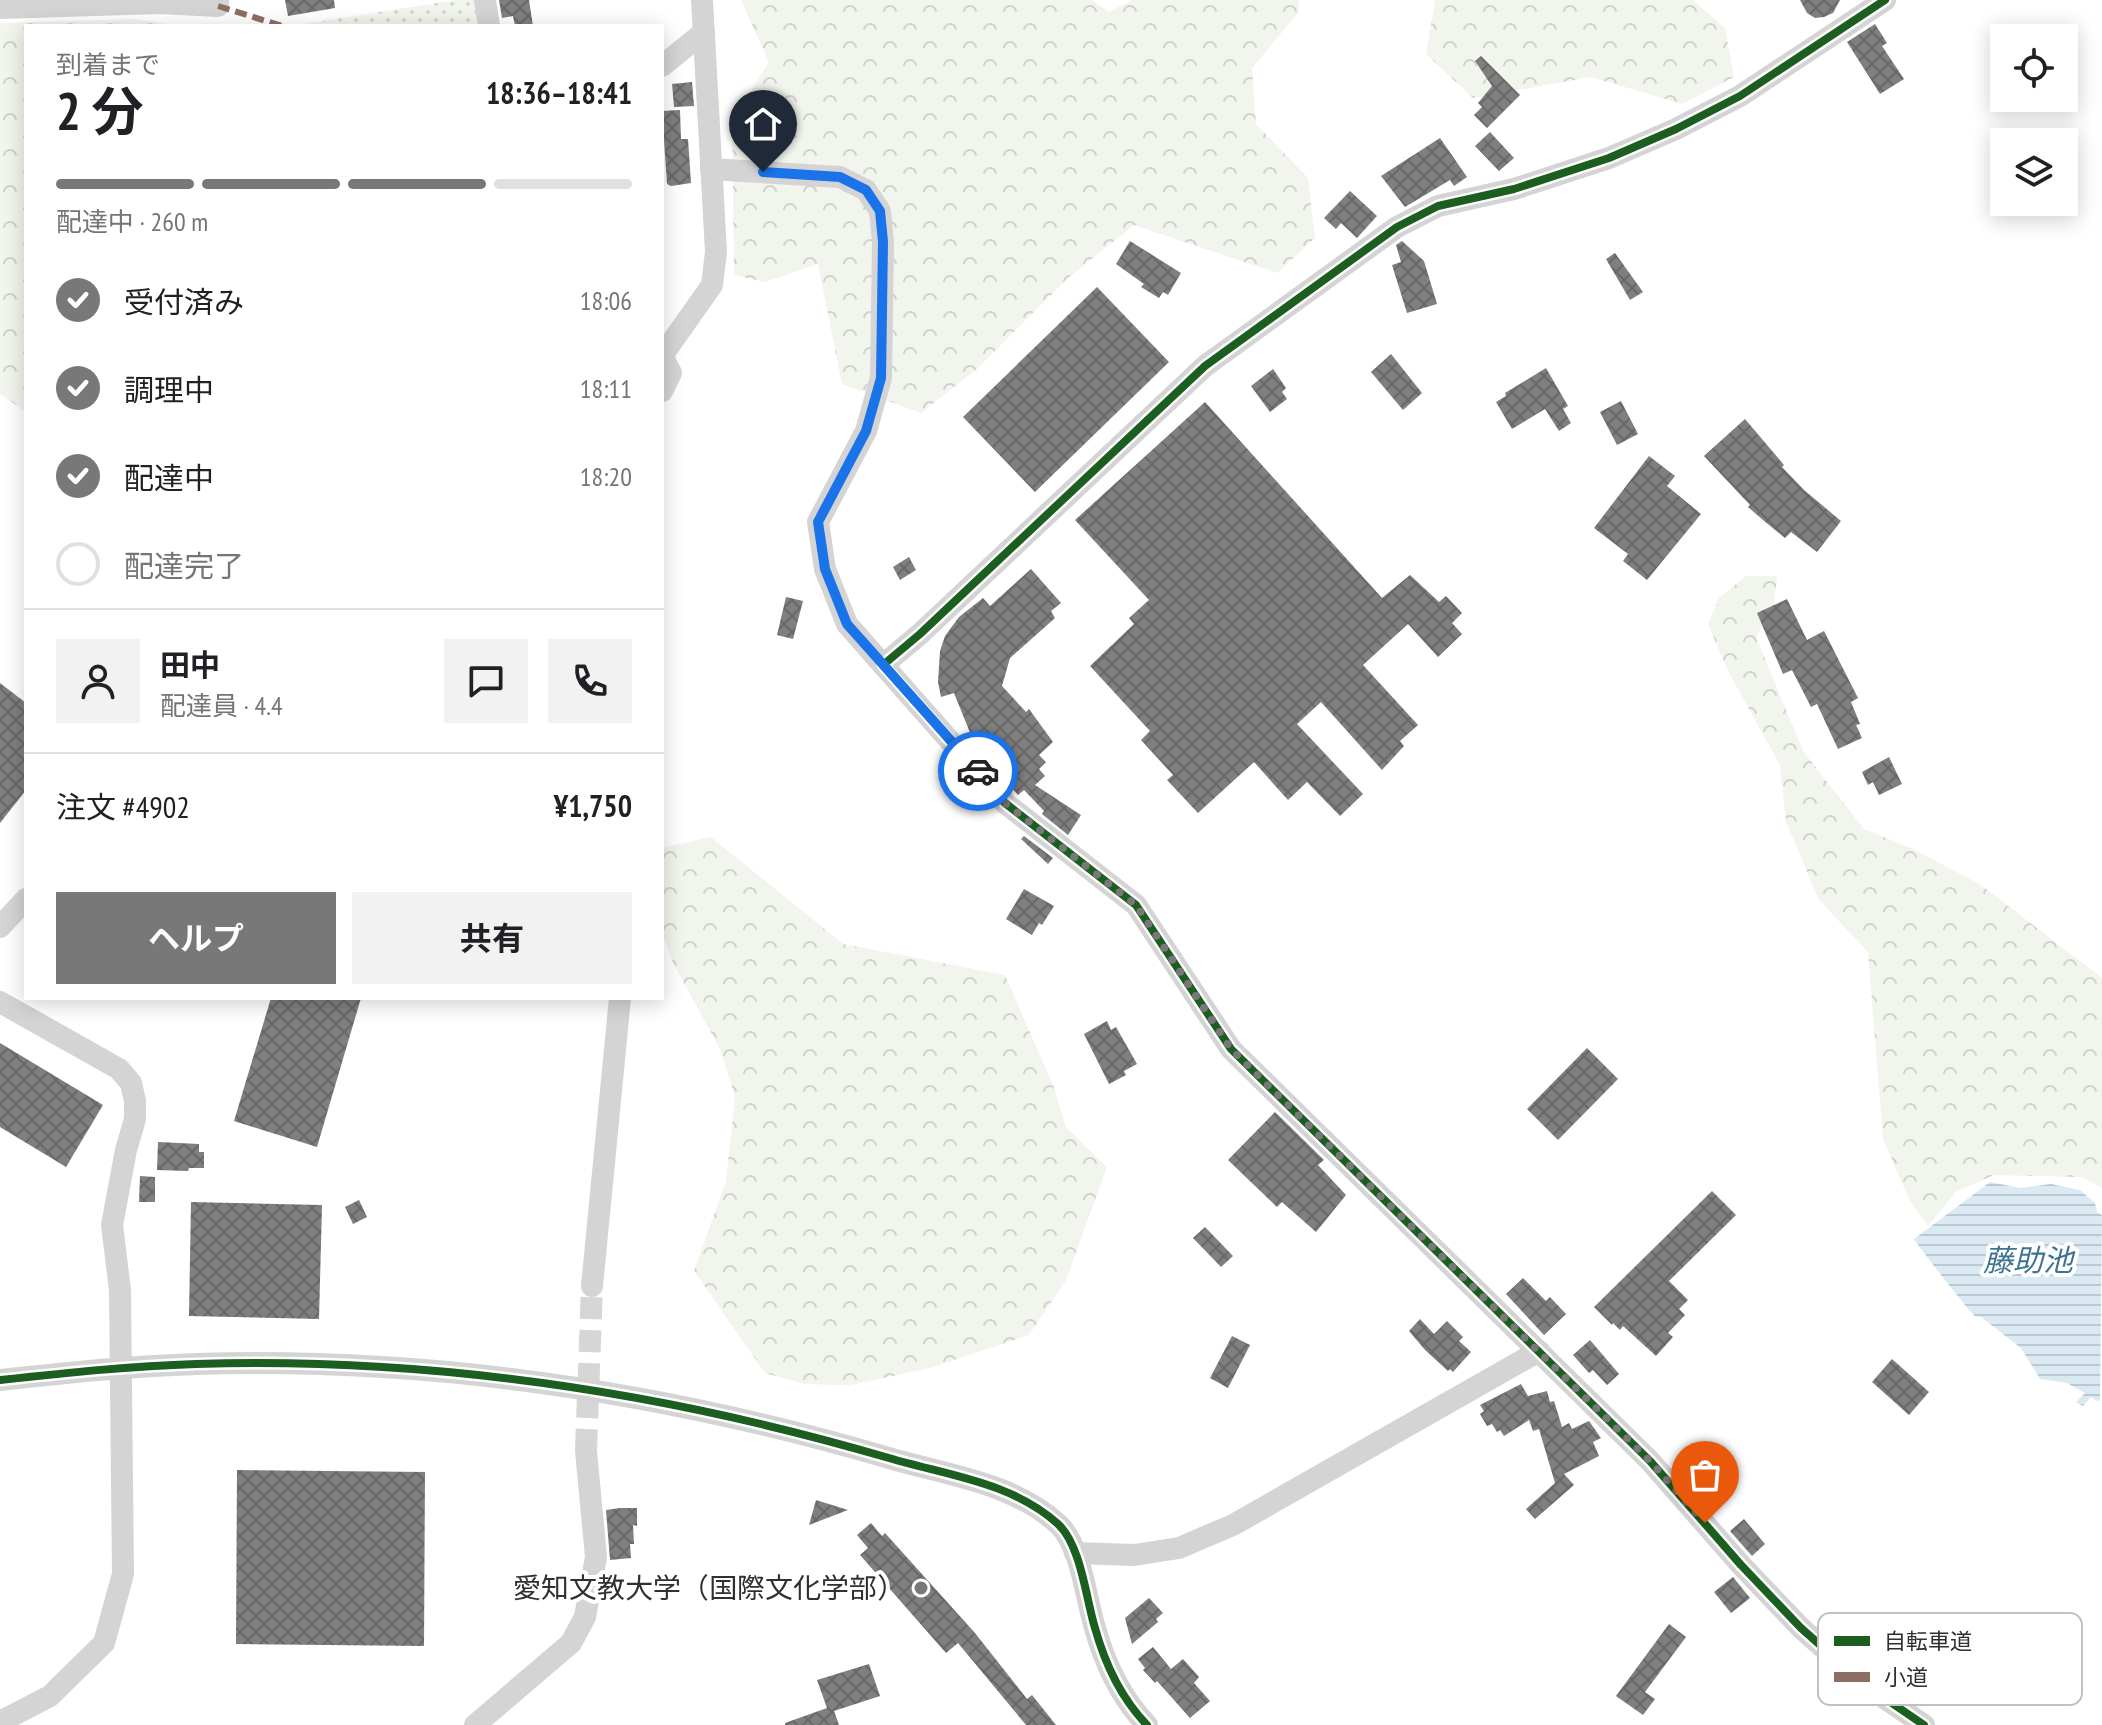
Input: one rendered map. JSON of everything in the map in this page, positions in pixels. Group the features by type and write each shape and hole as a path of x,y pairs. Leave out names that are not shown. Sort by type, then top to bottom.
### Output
{"street":[{"path":"0,8 53,3 218,6 218,0"},
{"path":"485,0 489,24"},
{"path":"664,353 712,285 716,252 702,0"},
{"path":"883,665 920,634 1205,366 1397,227 1438,206 1514,189 1596,163 1676,129 1740,96 1885,0"},
{"path":"664,64 704,32"},
{"path":"711,169 840,177 866,190 880,211 883,242 881,378 866,431 818,522 825,569 847,624 1005,803 1136,905 1231,1049 1650,1461 1741,1565 1818,1643"},
{"path":"664,360 671,373 664,387"},
{"path":"0,927 24,901"},
{"path":"592,1286 620,1000"},
{"path":"0,1002 119,1069 131,1083 135,1101 135,1119 112,1225 120,1290 123,1574 104,1643 50,1696 0,1722"},
{"path":"1075,1553 1134,1555 1179,1548 1233,1525 1539,1351"},
{"path":"0,1380 122,1367 199,1364 351,1366 488,1375 629,1396 810,1435 982,1483 1029,1503 1061,1526 1075,1553 1096,1632 1119,1690 1147,1725"},
{"path":"475,1725 571,1643 585,1617 596,1557 586,1451"},
{"path":"1895,1705 1924,1725"}],"green space":[{"path":"456,0 477,0 482,24 303,24"},
{"path":"741,0 1092,0 1109,12 1132,0 1299,0 1298,13 1252,68 1256,124 1308,178 1315,238 1277,273 1134,225 1068,278 977,369 921,413 842,384 818,264 765,282 734,275 732,121 769,62"},
{"path":"1435,0 1693,0 1725,28 1734,77 1682,104 1591,77 1473,98 1426,54"},
{"path":"136,19 167,24 24,24 24,411 0,394 0,23"},
{"path":"1746,576 1777,576 1774,605 1756,637 1803,751 1864,829 1911,848 1981,885 2102,978 2102,1188 2082,1177 1994,1175 1956,1192 1928,1226 1910,1201 1883,1139 1868,952 1819,900 1786,822 1780,765 1728,671 1708,624 1719,598"},
{"path":"711,837 843,944 1005,975 1053,1085 1066,1127 1107,1167 1066,1280 1029,1335 930,1368 851,1385 804,1384 765,1373 694,1271 726,1181 735,1096 719,1047 673,963 664,939 664,848"}],"water":[{"name":"藤助池","path":"1990,1182 2020,1188 2051,1184 2080,1190 2095,1203 2097,1212 2102,1215 2100,1400 2091,1397 2083,1406 2076,1402 2085,1393 2067,1383 2040,1379 2021,1348 1971,1312 1914,1239"}],"building":[{"path":"285,0 334,0 335,8 288,16"},
{"path":"499,0 529,0 533,24 515,24 513,16 502,18"},
{"path":"1800,0 1840,0 1833,13 1815,18 1807,13"},
{"path":"1875,24 1887,43 1882,46 1904,79 1880,94 1847,42"},
{"path":"1481,56 1520,95 1487,128 1474,115 1482,107 1478,103 1492,86 1475,61"},
{"path":"692,82 694,106 674,107 672,84"},
{"path":"680,110 681,139 688,139 691,183 667,184 664,111"},
{"path":"1490,132 1514,158 1499,171 1475,146"},
{"path":"1440,138 1467,177 1454,186 1450,180 1405,207 1381,176"},
{"path":"1350,191 1377,216 1357,238 1341,223 1336,229 1324,218"},
{"path":"1130,241 1181,273 1168,295 1163,292 1159,298 1141,287 1144,284 1116,264"},
{"path":"1402,241 1424,261 1437,304 1407,313 1392,265 1401,262 1396,245"},
{"path":"1615,253 1643,292 1630,300 1606,259"},
{"path":"1097,287 1169,362 1035,492 963,417"},
{"path":"1391,354 1422,393 1403,410 1371,372"},
{"path":"1546,368 1568,406 1563,409 1571,423 1559,431 1545,409 1512,429 1496,402"},
{"path":"1273,369 1286,388 1282,392 1287,399 1270,412 1251,386"},
{"path":"1621,401 1638,434 1617,445 1600,412"},
{"path":"1205,402 1382,598 1410,575 1439,602 1446,596 1462,613 1452,623 1462,634 1438,657 1408,624 1363,665 1418,725 1400,741 1404,746 1382,770 1321,702 1297,724 1363,794 1340,816 1307,782 1288,800 1254,762 1198,813 1167,780 1173,775 1141,740 1150,731 1090,666 1134,624 1129,618 1149,600 1075,520"},
{"path":"1745,419 1784,465 1782,467 1841,521 1817,552 1791,532 1785,538 1763,520 1704,456"},
{"path":"1649,456 1675,476 1667,486 1701,514 1647,580 1623,561 1628,554 1594,528"},
{"path":"909,557 916,570 900,580 893,567"},
{"path":"1031,569 1061,603 1051,611 1055,618 1010,658 1002,686 1026,712 1029,709 1053,742 1039,755 1046,762 1039,769 1045,776 1035,785 1081,815 1068,835 1042,814 1044,811 1024,790 1018,795 975,745 954,693 941,697 938,682 940,651 945,636 959,617 983,598 990,606"},
{"path":"786,597 803,601 793,639 777,635"},
{"path":"1787,599 1807,640 1824,631 1858,698 1851,702 1862,738 1838,749 1817,704 1811,707 1792,670 1783,674 1757,613"},
{"path":"0,683 24,701 24,793 0,823"},
{"path":"1889,757 1902,784 1879,795 1873,782 1868,785 1862,772"},
{"path":"1024,836 1053,858 1048,864 1021,839"},
{"path":"1024,889 1054,906 1032,935 1006,919"},
{"path":"270,1000 360,1000 317,1147 234,1121"},
{"path":"1107,1021 1111,1030 1116,1027 1137,1064 1124,1071 1126,1075 1109,1084 1084,1034"},
{"path":"0,1043 103,1105 66,1167 0,1127"},
{"path":"1587,1048 1618,1079 1558,1140 1527,1109"},
{"path":"1275,1112 1324,1160 1318,1165 1346,1195 1316,1232 1282,1202 1277,1207 1228,1160"},
{"path":"158,1142 199,1144 199,1152 204,1152 204,1168 157,1170"},
{"path":"140,1176 155,1177 155,1202 139,1202"},
{"path":"1712,1191 1736,1215 1669,1281 1688,1300 1679,1309 1685,1315 1668,1333 1673,1337 1656,1356 1623,1326 1620,1330 1612,1325 1594,1307"},
{"path":"359,1200 367,1217 353,1224 345,1207"},
{"path":"191,1202 322,1205 319,1319 189,1316"},
{"path":"1205,1227 1233,1256 1221,1267 1193,1238"},
{"path":"1523,1278 1546,1301 1550,1297 1566,1314 1544,1335 1506,1294"},
{"path":"1420,1319 1434,1334 1447,1321 1463,1337 1459,1341 1471,1352 1453,1372 1425,1350 1409,1331"},
{"path":"1232,1336 1250,1345 1228,1388 1210,1378"},
{"path":"1590,1340 1619,1374 1607,1385 1593,1370 1589,1373 1573,1355"},
{"path":"1892,1359 1929,1392 1909,1415 1872,1382"},
{"path":"1521,1384 1528,1396 1547,1391 1550,1402 1554,1401 1562,1427 1569,1423 1572,1429 1589,1421 1601,1438 1593,1442 1599,1456 1564,1474 1574,1485 1535,1519 1526,1509 1555,1483 1539,1429 1533,1431 1529,1420 1504,1436 1492,1424 1487,1426 1480,1414 1484,1411 1480,1405"},
{"path":"237,1470 425,1472 424,1646 236,1644"},
{"path":"816,1500 848,1510 809,1525"},
{"path":"637,1508 637,1526 633,1525 634,1544 630,1544 631,1558 610,1560 606,1510"},
{"path":"1744,1519 1765,1544 1752,1556 1730,1531"},
{"path":"871,1523 882,1536 885,1533 975,1633 1027,1699 1032,1695 1056,1725 1026,1725 958,1643 946,1653 860,1555 868,1548 857,1535"},
{"path":"1733,1577 1750,1598 1731,1613 1714,1592"},
{"path":"1149,1598 1163,1613 1156,1619 1158,1622 1132,1644 1125,1618"},
{"path":"1669,1624 1686,1637 1645,1692 1655,1699 1643,1715 1616,1696"},
{"path":"1153,1647 1171,1669 1183,1659 1199,1677 1194,1683 1210,1701 1190,1718 1143,1670 1145,1668 1138,1659"},
{"path":"869,1664 880,1696 834,1711 839,1725 785,1725 827,1708 817,1680"}],"tunnel":[{"path":"586,1451 592,1286"}],"marked path":[{"path":"218,6 276,24"}],"cycle path":[{"path":"1818,1643 1741,1565 1650,1461 1231,1049 1136,905 1005,803 883,665 920,634 1205,366 1397,227 1438,206 1514,189 1609,158 1676,129 1740,96 1885,0"},
{"path":"0,1380 196,1364 284,1363 459,1373 633,1397 719,1414 978,1482 1020,1498 1040,1510 1066,1533 1082,1573 1095,1628 1109,1667 1129,1704 1147,1725"},
{"path":"1895,1705 1924,1725"}],"way so far":[{"path":"978,771 1005,803 1136,905 1231,1049 1650,1461 1705,1523"}],"place":[{"name":"愛知文教大学（国際文化学部）","path":"921,1588"}],"route":[{"path":"763,172 840,177 866,190 880,211 883,242 881,378 866,431 818,522 825,569 847,624 978,771"}]}
